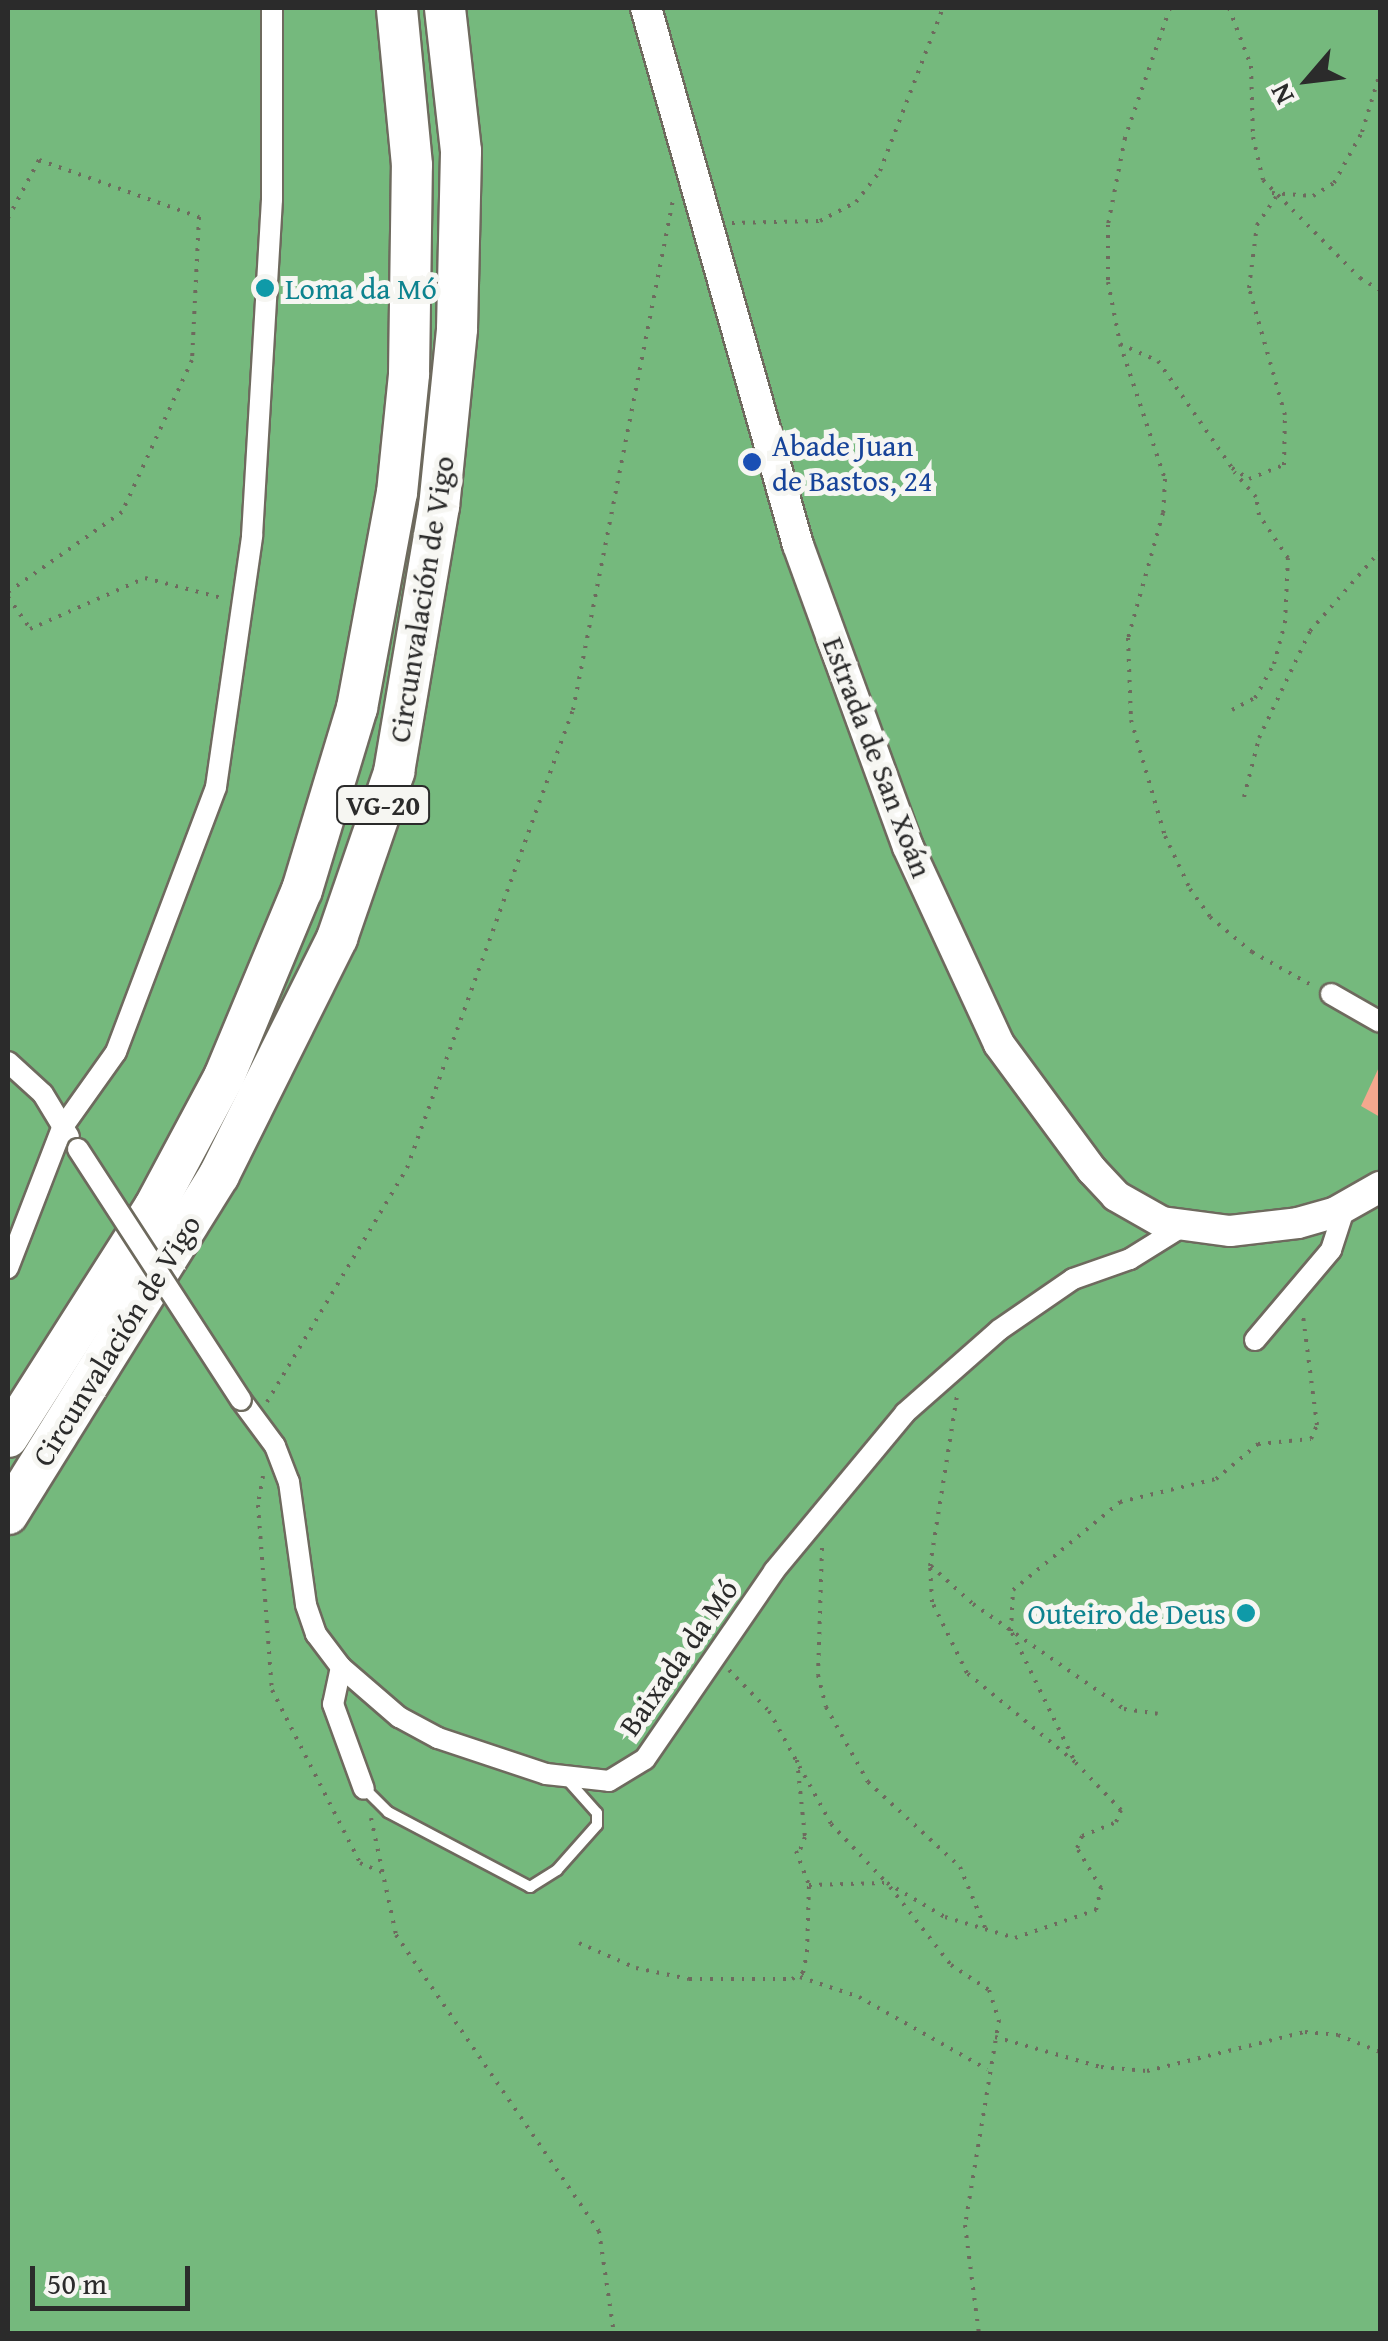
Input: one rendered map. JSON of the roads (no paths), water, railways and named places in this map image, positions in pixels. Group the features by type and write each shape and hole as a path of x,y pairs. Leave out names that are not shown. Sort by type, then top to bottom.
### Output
{"highway":[{"name":"Circunvalación de Vigo","path":"8,1437 154,1208 224,1077 302,890 357,708 398,493 410,358 412,165 397,8"},
{"name":"Circunvalación de Vigo","path":"8,1514 219,1174 337,938 394,772 439,507 456,329 460,151 445,8"}],"street":[{"path":"8,1268 62,1128 116,1052 216,787 245,615 272,199 272,8"},
{"name":"Estrada de San Xoán","path":"646,8 798,545 908,847 999,1044 1116,1196 1183,1226 1230,1230 1298,1222 1345,1207 1380,1187"},
{"path":"1331,994 1380,1022"},
{"name":"Baixada da Mó","path":"8,1062 42,1094 256,1418 289,1482 306,1605 316,1634 341,1667 400,1718 438,1738 565,1778 610,1780 626,1774 645,1759 712,1659 814,1520 954,1367 1074,1279 1130,1259 1183,1226"},
{"path":"1254,1340 1300,1293 1331,1250 1345,1207"},
{"path":"341,1667 333,1704 364,1789"}],"lane":[{"path":"364,1789 388,1812 530,1887 558,1870 597,1825 597,1813 565,1778"}],"place":[{"name":"Loma da Mó","path":"265,288"},
{"name":"Abade Juan de Bastos, 24","path":"752,462"},
{"name":"Outeiro de Deus","path":"1246,1613"}]}
